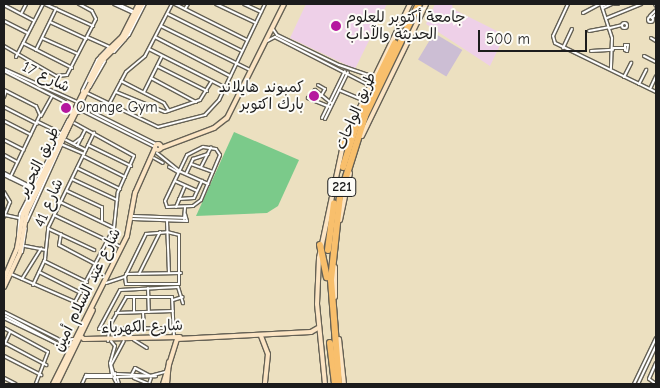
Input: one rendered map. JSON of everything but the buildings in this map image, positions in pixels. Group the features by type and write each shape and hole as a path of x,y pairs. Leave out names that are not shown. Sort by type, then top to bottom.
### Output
{"highway":[{"name":"طريق الواحات","path":"335,384 326,277 336,196 362,117 415,4"},
{"name":"طريق الواحات","path":"395,48 420,4"},
{"name":"طريق الواحات","path":"340,384 331,314 331,257 343,184 362,117"},
{"path":"362,117 363,133"},
{"path":"343,145 362,117"},
{"path":"320,245 326,277"}],"street":[{"path":"21,14 26,4"},
{"path":"16,57 44,4 93,26"},
{"path":"4,46 16,57 58,77 72,68 93,26 94,13 82,4 79,4"},
{"path":"114,4 133,12"},
{"path":"118,4 133,12"},
{"path":"135,24 130,23 133,12 138,4"},
{"name":"طريق التحرير","path":"17,254 24,214 63,139 63,133 73,118 92,77 130,23 138,4"},
{"path":"88,87 135,24 144,4"},
{"name":"طريق التحرير","path":"84,93 101,56 118,40 144,4"},
{"path":"109,104 122,81 149,49 167,13 174,4 247,40"},
{"path":"185,9 188,4"},
{"path":"216,4 256,23"},
{"path":"244,4 261,12"},
{"path":"118,40 96,60 84,93 150,124 166,127 208,113 230,76 265,4"},
{"path":"158,148 189,137 223,120 274,26 283,4"},
{"path":"250,70 283,4"},
{"path":"324,383 318,328 320,245 343,145 362,101 410,4"},
{"path":"344,384 336,257 346,190 363,133 426,4"},
{"path":"568,4 553,36 563,48 656,92"},
{"path":"583,13 607,4"},
{"path":"602,5 615,4"},
{"path":"607,18 641,4"},
{"path":"4,5 34,22"},
{"path":"602,5 610,27 613,49 611,70"},
{"path":"36,50 56,9"},
{"path":"651,17 656,12"},
{"path":"167,13 242,51"},
{"path":"4,21 28,33"},
{"path":"50,22 109,47"},
{"path":"589,31 622,25"},
{"path":"161,26 250,70"},
{"path":"274,26 274,36"},
{"path":"563,48 572,29"},
{"path":"265,42 274,36"},
{"path":"274,36 347,70 370,85"},
{"path":"155,37 230,76"},
{"path":"42,38 78,54"},
{"path":"651,38 656,41"},
{"path":"23,43 72,68"},
{"path":"591,51 625,48"},
{"path":"149,49 224,87"},
{"path":"144,92 162,56"},
{"path":"644,56 656,62"},
{"path":"624,77 631,63"},
{"path":"157,66 207,91"},
{"name":"شارع 17","path":"4,70 71,107 73,118 83,111"},
{"name":"شارع 17","path":"4,70 71,102 81,100 84,107 158,148"},
{"path":"347,70 374,77"},
{"path":"330,105 339,90 347,70"},
{"path":"323,118 347,70"},
{"path":"639,84 646,70"},
{"path":"650,89 656,76"},
{"path":"151,78 196,102"},
{"path":"122,81 164,103 169,111"},
{"path":"116,92 154,111 169,111 196,102 207,91 212,81"},
{"path":"318,85 324,88 321,96"},
{"path":"313,90 330,105 324,104 308,99 313,90"},
{"path":"339,90 362,101"},
{"path":"4,98 5,91 36,106 40,118"},
{"path":"11,177 52,95"},
{"path":"71,102 71,107"},
{"path":"4,107 63,133 52,152"},
{"path":"84,107 83,111 158,148 165,163"},
{"path":"7,272 70,302 81,293 114,228 120,188 131,166 130,150 86,129 73,118 63,139 59,155 33,188 20,218 19,238"},
{"path":"4,121 31,135"},
{"path":"77,146 86,129"},
{"name":"شارع 41","path":"33,284 44,261 48,228 94,133"},
{"path":"74,144 82,137"},
{"path":"63,139 86,150"},
{"name":"طريق التحرير","path":"27,208 29,198 41,180 52,152 63,139"},
{"path":"4,140 24,150"},
{"path":"63,145 125,177"},
{"path":"88,145 131,166"},
{"path":"201,168 211,147"},
{"path":"211,147 220,155 199,203 176,207 164,203 189,152 211,147"},
{"name":"شارع عبد السلام أمين","path":"62,370 69,351 115,263 133,218 142,180 158,148"},
{"name":"شارع عبد السلام أمين","path":"115,263 142,180 158,148"},
{"path":"186,174 191,164 208,154"},
{"path":"4,155 18,162"},
{"path":"53,159 59,155"},
{"path":"154,158 179,172 208,184"},
{"path":"191,164 213,172"},
{"path":"77,168 120,188"},
{"path":"4,174 33,188"},
{"path":"72,179 117,200"},
{"path":"17,254 25,246 25,228 41,180"},
{"path":"174,181 197,191"},
{"path":"179,199 192,199 202,181"},
{"path":"176,207 185,186"},
{"path":"66,190 102,207 102,222"},
{"path":"4,192 10,200 4,216 20,218"},
{"path":"60,202 114,228"},
{"path":"27,208 34,204"},
{"path":"185,206 185,219"},
{"name":"طريق التحرير","path":"4,278 17,254 25,228 24,214"},
{"path":"54,215 121,247"},
{"path":"133,218 185,219"},
{"path":"133,218 167,221 185,219"},
{"path":"167,221 169,273"},
{"path":"48,228 94,250"},
{"path":"139,274 160,232"},
{"path":"160,232 179,233 180,282 175,285 131,286 126,275 146,234 160,232"},
{"path":"61,234 59,246 96,264"},
{"path":"25,246 46,250"},
{"path":"22,279 41,250"},
{"path":"44,261 87,282"},
{"name":"شارع عبد السلام أمين","path":"89,314 112,269"},
{"name":"طريق التحرير","path":"4,288 7,272"},
{"path":"39,272 81,293"},
{"path":"106,283 126,275 181,273"},
{"path":"174,328 109,332 99,328 118,292 178,287 183,297 183,303"},
{"path":"148,288 148,312"},
{"path":"134,297 134,313"},
{"path":"116,347 109,340 109,332 124,298 148,297 173,300 183,297"},
{"path":"163,384 173,349 173,300"},
{"path":"116,313 174,311"},
{"path":"143,312 144,329"},
{"path":"4,315 65,342 78,337"},
{"path":"4,315 66,346"},
{"path":"4,328 47,350 46,364 36,384"},
{"name":"شارع الكهرباء","path":"124,339 174,340 206,337 261,336 311,332 318,328"},
{"path":"11,331 4,344 46,364"},
{"path":"261,336 268,354 265,384"},
{"name":"شارع عبد السلام أمين","path":"55,384 78,337"},
{"name":"شارع الكهرباء","path":"78,337 88,340 174,340"},
{"path":"652,352 656,338"},
{"path":"118,384 111,364 116,347 124,339"},
{"name":"شارع الكهرباء","path":"76,344 88,340"},
{"path":"134,340 147,348"},
{"path":"65,342 69,351"},
{"path":"634,384 656,346"},
{"path":"4,356 41,375"},
{"path":"638,384 649,357"},
{"path":"167,384 169,362"},
{"path":"656,363 649,379 656,384"},
{"path":"130,376 135,368 150,377"},
{"path":"114,376 150,377 165,372"},
{"path":"82,384 86,376 150,377"},
{"path":"134,378 148,384 150,377"},
{"path":"4,378 16,384"}],"shaded area":[{"name":"جامعة أكتوبر للعلوم الحديثة والآداب","path":"306,4 387,4 355,69 290,38"},
{"path":"435,4 452,4 453,9 505,35 490,66 426,24"},
{"path":"434,33 462,50 446,77 418,60"}],"green space":[{"path":"234,132 299,160 278,206 267,213 196,216"}],"place":[{"name":"جامعة أكتوبر للعلوم الحديثة والآداب","path":"336,26"},
{"name":"كمبوند هايلاند بارك اكتوبر","path":"314,96"},
{"name":"Orange Gym","path":"66,108"}]}
